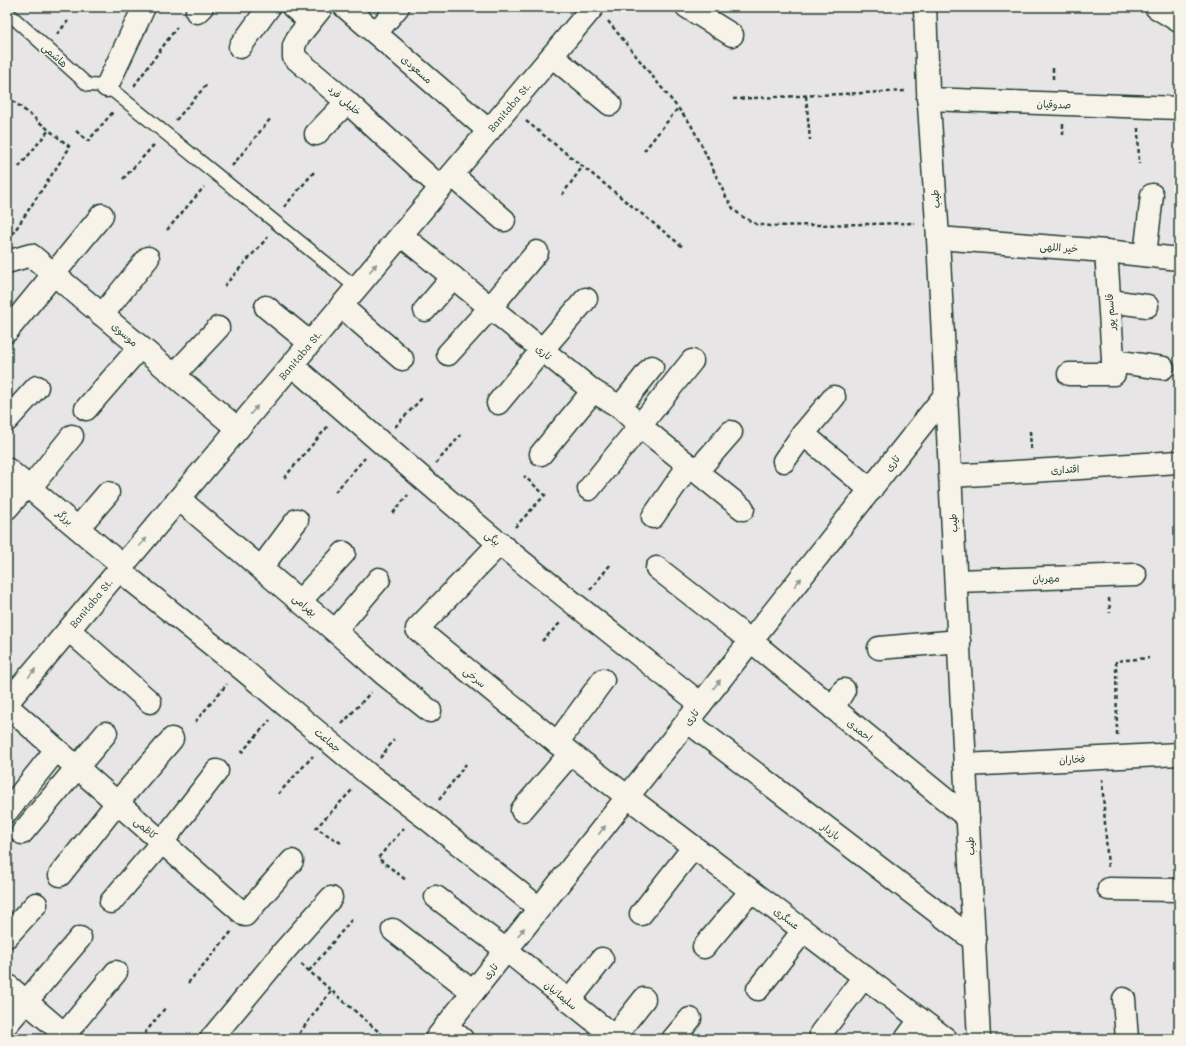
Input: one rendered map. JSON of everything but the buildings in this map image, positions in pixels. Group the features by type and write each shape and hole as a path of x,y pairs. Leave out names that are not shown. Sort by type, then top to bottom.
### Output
{"street":[{"path":"116,93 144,7"},
{"path":"240,47 269,7"},
{"name":"خلیلی فرد","path":"294,7 316,14 298,37 294,46 294,57 347,102 446,181 504,220"},
{"name":"مسعودی","path":"345,7 489,131"},
{"path":"376,33 398,7"},
{"path":"688,7 732,35"},
{"name":"طیب","path":"925,7 928,95 938,230 979,1039"},
{"path":"1156,7 1179,21"},
{"name":"Banitaba St.","path":"7,703 552,56 599,13"},
{"path":"552,56 610,104"},
{"name":"صدوقیان","path":"928,95 1179,108"},
{"path":"316,134 347,102"},
{"path":"1145,255 1152,195"},
{"path":"7,331 102,215"},
{"name":"خیر اللهی","path":"938,230 1179,259"},
{"name":"تاری","path":"401,235 593,391 620,407 640,426 743,508"},
{"name":"قاسم پور","path":"1106,251 1113,368"},
{"path":"448,354 490,308 537,252"},
{"name":"موسوی","path":"7,262 31,255 238,429"},
{"path":"102,315 148,258"},
{"path":"425,310 454,277"},
{"path":"498,403 586,299"},
{"path":"1110,301 1147,306"},
{"path":"341,306 402,359"},
{"path":"266,307 310,343"},
{"path":"174,375 218,328"},
{"path":"86,409 140,347"},
{"path":"589,490 692,361"},
{"name":"بیگی","path":"292,365 423,479 576,606 701,704"},
{"path":"620,407 652,367"},
{"path":"1069,374 1113,368 1163,368"},
{"path":"7,420 37,387"},
{"path":"541,454 593,391"},
{"name":"تاری","path":"448,1035 473,992 946,394"},
{"path":"784,461 803,434 834,397"},
{"path":"653,517 693,468 731,432"},
{"path":"803,434 871,490"},
{"path":"7,508 28,487 72,436"},
{"name":"اقتداری","path":"951,476 1179,462"},
{"name":"برزگر","path":"7,469 78,528 121,568"},
{"path":"78,528 108,492"},
{"name":"بهرامی","path":"179,499 262,568 385,675 430,711"},
{"path":"262,568 297,520"},
{"name":"سرخی","path":"500,543 417,629 627,798"},
{"path":"300,601 344,553"},
{"name":"جماعت","path":"121,568 368,774 539,908"},
{"name":"احمدی","path":"656,568 751,641 839,699 968,818"},
{"name":"مهربان","path":"956,580 1136,575"},
{"path":"335,631 379,579"},
{"path":"69,630 150,702"},
{"path":"879,648 959,641"},
{"path":"522,810 563,748 603,680"},
{"name":"کاظمی","path":"7,706 245,915"},
{"name":"بازدار","path":"687,721 974,941"},
{"path":"22,833 106,733"},
{"path":"60,875 117,803 172,739"},
{"path":"7,811 56,750"},
{"name":"فخاران","path":"966,765 1179,754"},
{"path":"111,902 162,842 217,771"},
{"name":"عسگری","path":"627,798 946,1039"},
{"path":"641,914 693,848"},
{"path":"245,915 292,861"},
{"path":"1109,889 1179,890"},
{"path":"704,947 751,891"},
{"name":"سلیمانیان","path":"436,897 506,950 616,1038"},
{"path":"211,1039 285,950 331,898"},
{"path":"7,936 36,904"},
{"path":"393,930 473,992"},
{"path":"758,989 803,931"},
{"path":"7,1024 80,938"},
{"path":"569,1001 602,959"},
{"path":"7,985 67,1037 116,972"},
{"path":"820,1033 864,977"},
{"path":"616,1038 644,999"},
{"path":"1124,999 1127,1039"},
{"path":"673,1039 690,1019"},
{"path":"906,1039 920,1020"}],"lane":[{"name":"هاشمی","path":"7,12 88,85 116,93"},
{"path":"116,93 357,288"}],"path":[{"path":"599,13 690,123 726,197 734,210 743,217 756,224 770,226 938,230"},
{"path":"76,131 88,141 116,93 178,27"},
{"path":"123,179 208,83"},
{"path":"733,99 806,96 928,95"},
{"path":"7,96 70,148 7,242"},
{"path":"806,96 810,140"},
{"path":"1138,107 1139,164"},
{"path":"509,108 683,247"},
{"path":"644,151 678,108"},
{"path":"167,230 271,118"},
{"path":"19,167 49,130"},
{"path":"562,195 583,166"},
{"path":"224,286 314,172"},
{"path":"335,492 422,398"},
{"path":"284,478 343,409"},
{"path":"423,479 461,435"},
{"path":"500,543 545,495 524,476"},
{"path":"542,641 576,606 610,566"},
{"path":"1109,889 1109,758 1116,661 1149,658"},
{"path":"195,722 241,668"},
{"path":"278,794 385,675"},
{"path":"241,753 284,704"},
{"path":"406,880 378,858 422,815 466,764"},
{"path":"341,844 316,828 368,774"},
{"path":"188,983 245,915"},
{"path":"309,971 353,918"},
{"path":"285,950 387,1039"},
{"path":"295,1039 332,991"},
{"path":"140,1039 166,1007"}]}
